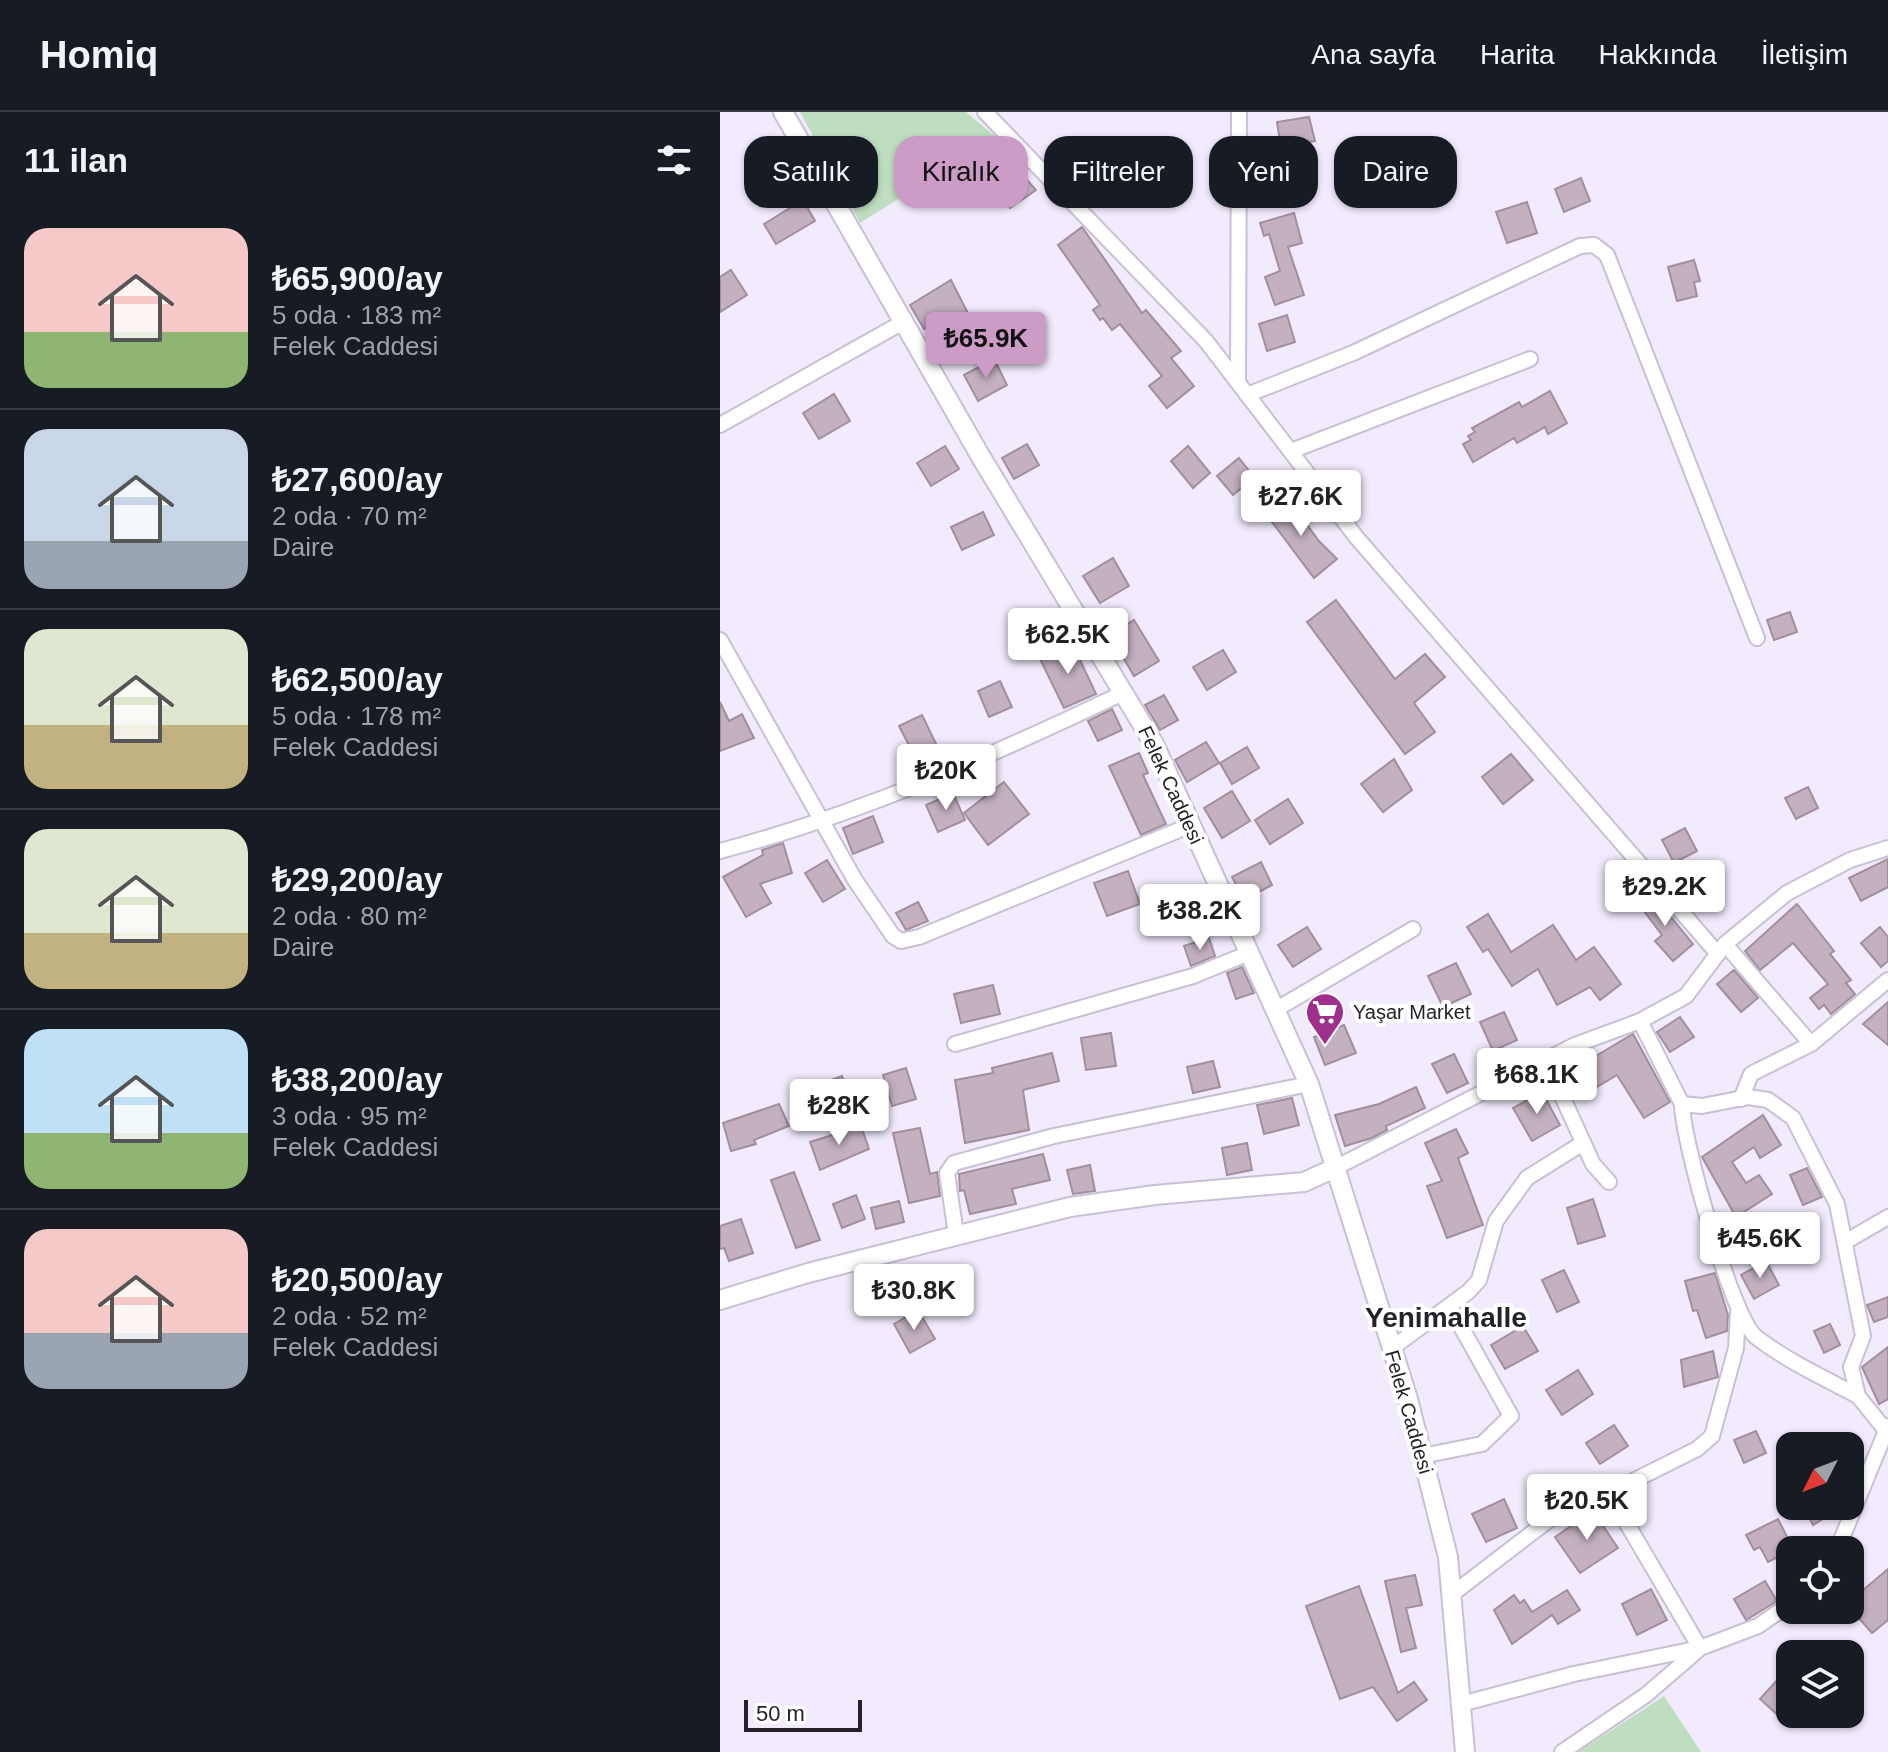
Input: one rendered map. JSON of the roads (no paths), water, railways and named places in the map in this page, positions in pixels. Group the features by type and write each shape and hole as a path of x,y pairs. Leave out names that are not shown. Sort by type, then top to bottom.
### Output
{"street":[{"name":"Felek Caddesi","path":"783,112 981,457 1125,692 1191,825 1309,1084 1333,1169 1392,1348 1448,1557 1465,1752"},
{"path":"985,112 1195,329 1357,538 1722,949 1811,1044"},
{"path":"1238,382 1239,112"},
{"path":"1247,395 1353,353 1580,246 1594,245 1607,255 1757,638"},
{"path":"720,425 905,321"},
{"path":"1291,451 1530,359"},
{"path":"720,640 855,880 893,936 901,941 919,937 1191,825"},
{"path":"720,851 824,820 993,755 1125,692"},
{"path":"720,1300 956,1234 1070,1207 1155,1195 1304,1182 1575,1045 1640,1021 1686,996 1722,949 1787,893 1850,860 1888,848"},
{"path":"1275,1010 1413,929"},
{"path":"955,1044 1193,976 1249,953"},
{"path":"1741,1099 1751,1074 1811,1044 1888,980"},
{"path":"1640,1021 1682,1104 1682,1122 1690,1158 1738,1312 1755,1336 1858,1396 1887,1428 1843,1536"},
{"path":"1546,1061 1593,1164 1609,1182"},
{"path":"956,1234 947,1173 954,1163 1054,1136 1309,1084"},
{"path":"1682,1104 1702,1106 1741,1099 1768,1100 1793,1118 1837,1204 1863,1336 1851,1367 1858,1396"},
{"path":"1392,1348 1450,1307 1479,1280 1496,1221 1527,1178 1583,1143"},
{"path":"1845,1242 1888,1217"},
{"path":"1422,1456 1482,1444 1511,1416 1450,1307"},
{"path":"1451,1595 1571,1503 1609,1493 1697,1449 1712,1436 1736,1348 1738,1312"},
{"path":"1609,1493 1700,1648"},
{"path":"1461,1704 1574,1674 1700,1648 1758,1626 1776,1614"},
{"path":"1562,1752 1646,1695 1700,1648"}],"place":[{"name":"Yaşar Market","path":"1325,1046"}],"district":[{"name":"Yenimahalle","path":"1446,1317"}]}
